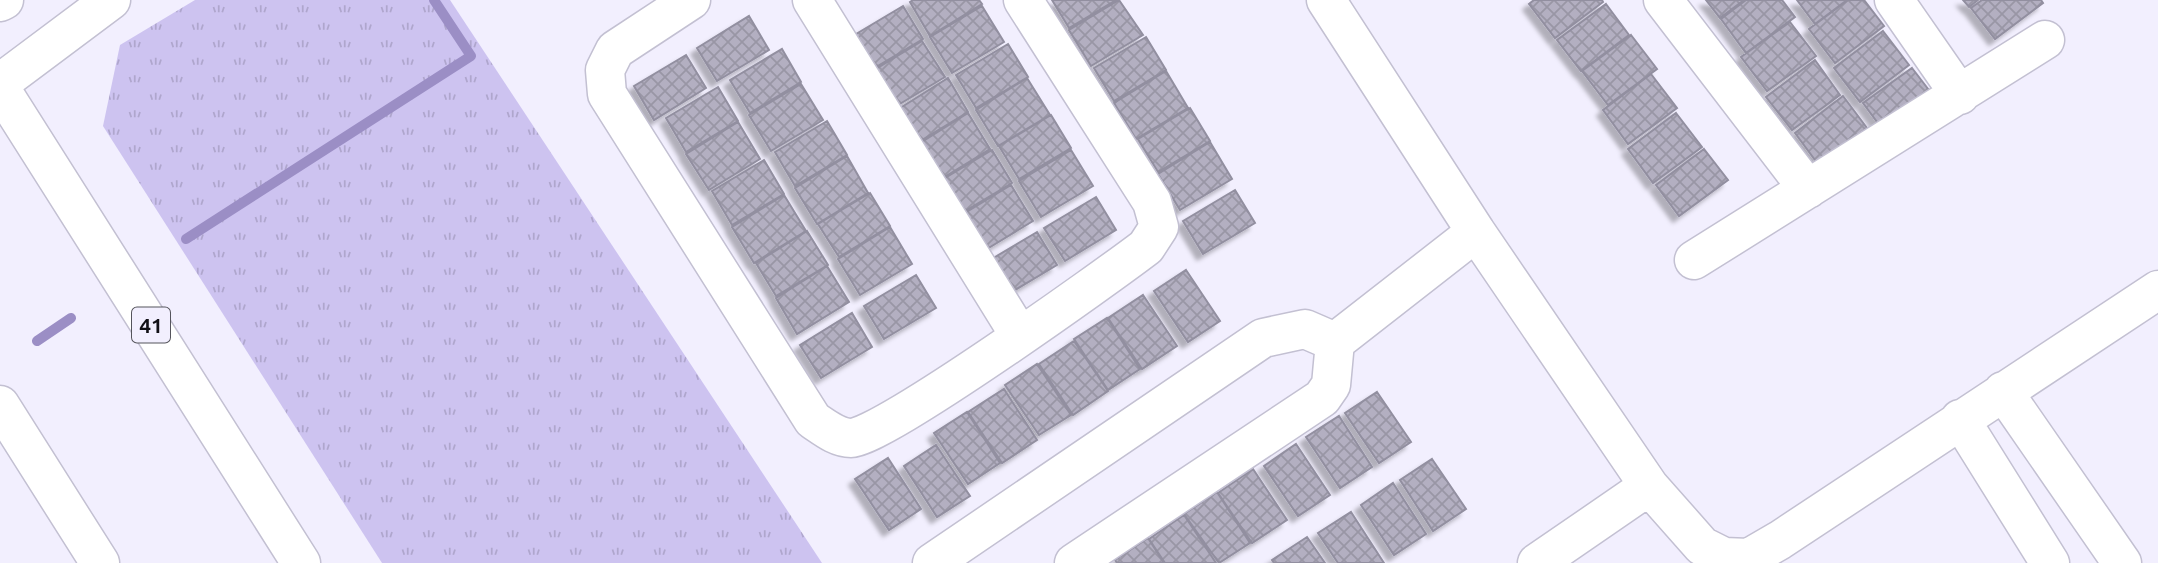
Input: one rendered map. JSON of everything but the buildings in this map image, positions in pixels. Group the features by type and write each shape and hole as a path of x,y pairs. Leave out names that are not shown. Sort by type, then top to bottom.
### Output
{"main road":[{"path":"0,86 111,0"},
{"path":"691,0 615,50 605,70 607,94 813,421 833,434 853,438 881,428 1020,336 1146,247 1158,227 1152,202 1023,0"},
{"path":"812,0 1020,336"},
{"path":"1326,0 1476,232 1649,486 1702,546 1726,560 1749,558 1780,540 2158,290"},
{"path":"1663,0 1808,189"},
{"path":"1894,0 1960,95"},
{"path":"1694,261 2045,40"},
{"name":"41","path":"0,86 301,563"},
{"path":"1074,563 1322,398 1331,385 1335,342 1476,232"},
{"path":"932,563 1263,338 1305,329 1335,342"},
{"path":"2003,391 2122,563"},
{"path":"0,405 100,563"},
{"path":"1960,419 2050,563"},
{"path":"1537,563 1649,486"}],"green space":[{"path":"195,0 450,0 822,563 382,563 103,126 120,45"}],"waterway":[{"path":"186,239 471,56 434,0"},
{"path":"37,341 71,318"}]}
